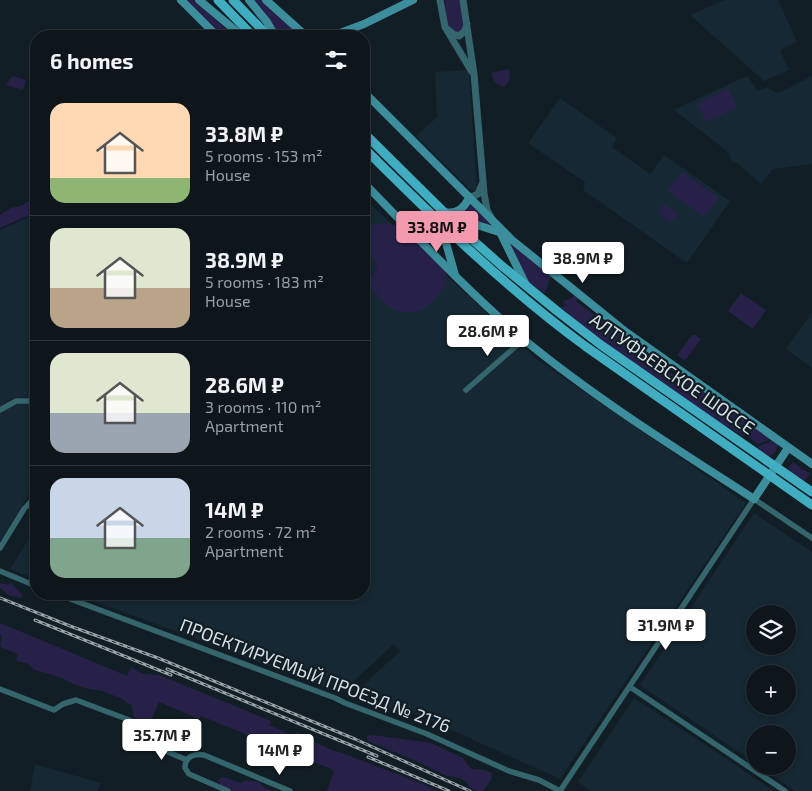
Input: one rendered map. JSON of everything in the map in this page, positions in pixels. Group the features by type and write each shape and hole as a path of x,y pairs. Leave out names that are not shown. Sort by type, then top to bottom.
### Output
{"main road":[{"path":"181,0 211,30"},
{"path":"199,0 235,30"},
{"path":"218,0 247,30"},
{"path":"233,0 262,30"},
{"path":"249,0 272,30"},
{"path":"266,0 299,30"},
{"path":"348,30 413,0"},
{"path":"356,30 364,24"},
{"path":"370,98 508,237"},
{"name":"АЛТУФЬЕВСКОЕ ШОССЕ","path":"370,139 442,211 527,287 591,338 812,492"},
{"name":"АЛТУФЬЕВСКОЕ ШОССЕ","path":"370,154 438,222 500,279 562,329 812,506"},
{"path":"370,189 455,276 524,338 570,376 754,499 774,466 788,448"},
{"path":"442,211 457,212 469,198"},
{"path":"442,211 457,219 500,232 508,237 626,332 812,464"},
{"path":"493,221 527,287"},
{"path":"419,240 435,231 438,222"},
{"path":"438,222 444,236 455,276"}],"street":[{"path":"440,0 445,27 474,74"},
{"path":"463,0 474,74 482,181 487,210 493,221"},
{"path":"445,27 453,34 459,36 465,31 467,23"},
{"path":"469,198 479,192 482,181"},
{"path":"466,390 524,338"},
{"path":"0,410 16,401 30,401"},
{"path":"560,791 754,499 812,538"},
{"path":"0,548 24,508 30,502"},
{"path":"0,571 30,584"},
{"name":"ПРОЕКТИРУЕМЫЙ ПРОЕЗД № 2176","path":"73,600 427,734 509,770 540,780 560,791"},
{"path":"630,687 786,791"},
{"path":"0,689 54,710 63,704 76,700 137,723 144,742 187,760"},
{"path":"228,791 189,774 185,768 187,760 193,755 204,755 290,791"}],"shaded area":[{"path":"185,0 193,0 227,30 215,30"},
{"path":"254,0 262,0 295,30 276,30"},
{"path":"445,0 460,0 465,26 461,33 449,29 446,22"},
{"path":"724,0 778,0 797,42 780,50 789,70 764,81 690,15"},
{"path":"509,69 510,79 505,87 495,83 491,73"},
{"path":"466,70 469,74 477,190 472,191 416,136 437,117 435,72"},
{"path":"13,76 26,80 23,90 6,85"},
{"path":"812,76 812,164 773,169 761,184 737,163 732,162 728,152 674,110 744,77 748,77 758,91 767,87 777,93"},
{"path":"728,88 737,107 706,122 697,104"},
{"path":"560,98 617,138 612,147 650,174 664,155 730,201 687,263 583,190 585,182 528,143"},
{"path":"682,172 718,198 704,217 668,191"},
{"path":"30,200 30,216 0,228 0,215 11,208 21,206"},
{"path":"370,204 535,358 746,503 560,779 409,711 406,717 354,694 400,651 394,644 341,693 91,600 370,600"},
{"path":"470,204 493,225 494,227 455,216"},
{"path":"664,204 678,214 671,222 658,212"},
{"path":"30,217 30,397 13,398 0,406 0,230"},
{"path":"387,223 403,227 446,272 445,284 435,299 421,311 401,312 391,309 370,288 370,277 373,275 377,266 375,260 370,256 370,224"},
{"path":"510,244 551,276 545,293 528,284"},
{"path":"741,293 766,310 753,329 728,311"},
{"path":"575,295 578,298 576,301 594,315 597,313 652,356 651,359 678,378 680,375 748,423 745,435 742,436 728,426 726,429 568,317 569,314 559,307 566,306 563,302"},
{"path":"812,312 812,368 786,349"},
{"path":"692,335 701,339 686,359 683,360 677,355"},
{"path":"18,402 30,402 30,493 0,541 0,414"},
{"path":"749,424 770,439 758,444 748,437"},
{"path":"771,440 778,447 774,454 768,457 759,452 761,450 757,447"},
{"path":"793,462 810,474 804,482 788,470"},
{"path":"754,513 812,552 812,791 795,791 773,775 796,775 796,725 746,725 746,757 640,685"},
{"path":"30,537 30,577 10,569"},
{"path":"10,582 22,595 21,598 8,595 0,588 0,583 8,585"},
{"path":"0,623 127,676 131,667 143,674 159,675 271,721 269,725 294,736 296,732 334,751 423,784 436,791 327,791 334,772 331,769 201,716 199,719 159,702 147,729 135,720 131,705 120,698 71,683 62,678 35,670 26,663 16,661 18,654 0,647 2,636 0,635"},
{"path":"634,698 746,772 746,775 750,775 774,791 591,791 578,782"},
{"path":"373,735 431,743 463,758 471,769 492,773 491,780 483,791 477,791 469,787 467,782 457,777 447,776 368,741 366,736"},
{"path":"35,764 101,783 97,791 30,791"},
{"path":"223,777 241,783 245,780 259,782 266,789 273,791 233,791 219,784 218,780"}],"railway":[{"path":"0,598 158,658 355,739 470,791"},
{"path":"35,620 171,675"},
{"path":"167,669 377,756"},
{"path":"368,757 449,791"}]}
